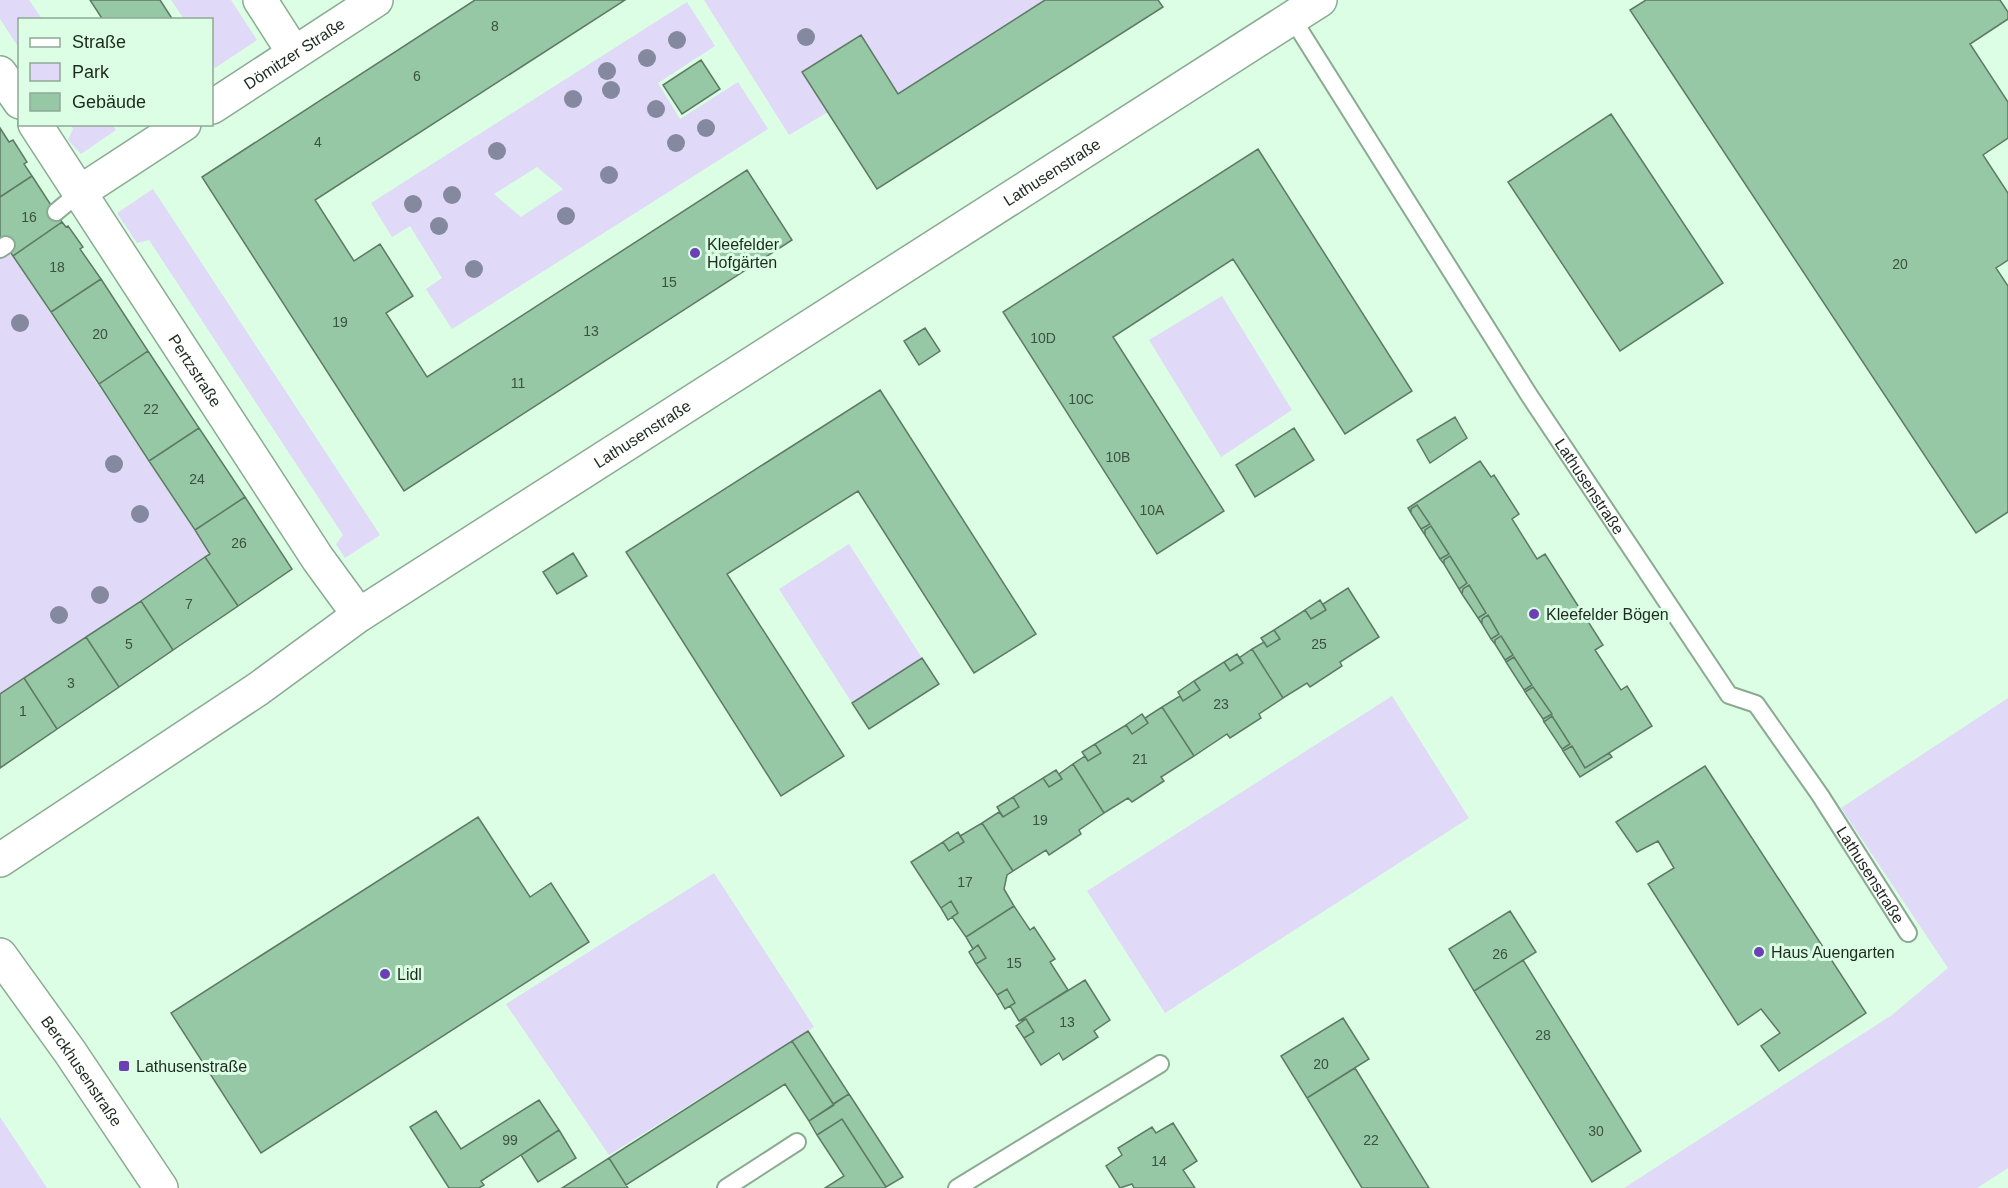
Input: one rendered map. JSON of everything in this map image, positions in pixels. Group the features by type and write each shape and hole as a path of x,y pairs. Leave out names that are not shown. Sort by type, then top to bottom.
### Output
{"street":[{"path":"260,0 294,53"},
{"name":"Dömitzer Straße","path":"213,106 376,0"},
{"name":"Lathusenstraße","path":"0,860 258,689 359,615 1320,0"},
{"path":"0,74 18,99"},
{"name":"Pertzstraße","path":"36,126 318,559 359,615"},
{"path":"80,192 181,126"},
{"name":"Berckhusenstraße","path":"0,956 70,1052 161,1188"}],"lane":[{"name":"Lathusenstraße","path":"1292,18 1529,395 1729,695 1756,704 1820,795 1908,933"},
{"path":"56,212 80,192"},
{"path":"957,1188 1160,1064"},
{"path":"726,1188 797,1142"}],"green space":[{"path":"0,0 29,0 41,18 18,18 18,46 0,19"},
{"path":"171,0 231,0 257,40 215,68 213,65 213,18 183,18"},
{"path":"704,0 1045,0 898,94 860,35 802,72 828,112 789,135"},
{"path":"687,2 715,46 658,83 680,119 738,82 768,129 452,329 426,289 442,278 410,226 392,237 371,203","holes":["537,167 563,189 521,217 494,194"]},
{"path":"72,126 113,126 116,130 81,154 68,140 73,129"},
{"path":"153,189 380,535 345,558 336,544 343,535 149,240 137,243 117,213"},
{"path":"0,237 210,554 0,694"},
{"path":"1222,296 1292,410 1221,457 1149,340"},
{"path":"849,544 922,658 852,703 779,589"},
{"path":"1392,696 1469,818 1165,1013 1087,891"},
{"path":"2008,698 2008,1168 1977,1188 1624,1188 1892,1015 1948,968 1841,808"},
{"path":"714,873 814,1027 609,1155 506,1004"},
{"path":"0,1117 47,1188 0,1188"}],"building":[{"path":"90,0 160,0 172,18 102,18"},
{"name":"Kleefelder Hofgärten","path":"475,0 625,0 315,200 354,261 380,244 413,296 386,313 427,377 747,170 792,240 404,491 202,177"},
{"path":"1045,0 1158,0 1163,7 877,189 802,72 861,35 898,94"},
{"path":"1646,0 2000,0 2008,12 2008,19 1970,44 2008,102 2008,138 1983,155 2008,193 2008,260 1996,268 2008,286 2008,512 1976,533 1630,10"},
{"path":"701,60 720,89 682,114 663,85"},
{"path":"1611,114 1723,283 1620,351 1508,182"},
{"path":"0,128 9,142 13,140 27,162 24,164 32,176 0,197"},
{"path":"1258,149 1412,391 1345,434 1233,259 1113,337 1224,511 1157,554 1003,312"},
{"path":"32,176 62,222 13,256 0,237 0,197"},
{"path":"62,222 66,227 68,226 83,247 80,249 101,279 51,312 13,256"},
{"path":"101,279 148,351 99,384 51,312"},
{"path":"925,328 940,351 919,365 904,341"},
{"path":"148,351 199,428 149,461 99,384"},
{"path":"880,390 1036,634 974,673 858,491 727,574 844,756 781,796 626,552"},
{"path":"1455,417 1467,438 1430,463 1417,440"},
{"path":"199,428 245,497 195,530 149,461"},
{"path":"1294,428 1314,460 1255,497 1236,465"},
{"name":"Kleefelder Bögen","path":"1480,461 1491,477 1494,475 1519,514 1512,519 1537,559 1545,554 1603,645 1595,650 1621,690 1627,686 1652,726 1585,768 1572,746 1563,751 1562,749 1570,744 1552,716 1544,722 1543,719 1552,714 1533,687 1525,692 1524,690 1532,685 1514,657 1506,662 1505,660 1513,655 1501,636 1495,640 1495,644 1491,639 1499,634 1488,615 1482,619 1482,624 1478,618 1486,613 1469,585 1463,589 1462,594 1459,589 1467,583 1450,556 1444,560 1444,564 1440,559 1449,554 1431,526 1425,530 1425,535 1421,529 1430,524 1417,505 1411,509 1411,513 1408,508"},
{"path":"245,497 292,569 238,606 205,557 210,554 195,530"},
{"path":"1417,505 1430,524 1421,529 1411,513 1411,509"},
{"path":"1431,526 1449,554 1440,559 1425,535 1425,530"},
{"path":"573,553 587,576 557,594 543,572"},
{"path":"1450,556 1467,583 1459,589 1444,564 1444,560"},
{"path":"205,557 238,606 173,650 141,601"},
{"path":"1469,585 1486,613 1478,618 1462,594 1463,589"},
{"path":"1348,588 1379,637 1340,662 1342,666 1310,687 1307,683 1283,698 1252,649 1264,642 1267,647 1280,639 1274,630 1305,610 1311,619 1326,610 1323,604"},
{"path":"1320,600 1326,610 1311,619 1305,610"},
{"path":"141,601 173,650 119,687 86,637"},
{"path":"1488,615 1499,634 1491,639 1482,624 1482,619"},
{"path":"1274,630 1280,639 1267,647 1261,638"},
{"path":"1501,636 1513,655 1505,660 1495,644 1495,640"},
{"path":"86,637 119,687 57,729 24,678"},
{"path":"1252,649 1283,698 1259,714 1261,718 1230,738 1227,734 1194,756 1162,707 1180,696 1183,701 1200,690 1194,681 1224,662 1230,671 1243,663 1239,658"},
{"path":"1237,654 1243,663 1230,671 1224,662"},
{"path":"1514,657 1532,685 1524,690 1506,662"},
{"path":"922,658 939,684 869,729 852,703"},
{"path":"24,678 57,729 0,768 0,694"},
{"path":"1194,681 1200,690 1183,701 1178,692"},
{"path":"1533,687 1552,714 1543,719 1525,692"},
{"path":"1162,707 1194,756 1161,777 1164,781 1132,802 1128,798 1104,813 1073,764 1085,756 1088,761 1101,753 1095,744 1126,725 1132,734 1148,723 1145,718"},
{"path":"1142,714 1148,723 1132,734 1126,725"},
{"path":"1552,716 1570,744 1562,749 1544,722"},
{"path":"1095,744 1101,753 1088,761 1082,752"},
{"path":"1572,746 1585,768 1609,753 1612,757 1580,777 1563,751"},
{"path":"1073,764 1104,813 1079,830 1081,834 1049,855 1046,850 1013,871 982,823 999,812 1003,817 1019,807 1013,797 1043,778 1049,787 1062,779 1059,774"},
{"name":"Haus Auengarten","path":"1705,766 1866,1013 1779,1071 1761,1046 1780,1033 1761,1009 1738,1025 1648,884 1674,868 1658,841 1637,852 1616,822"},
{"path":"1056,770 1062,779 1049,787 1043,778"},
{"path":"1013,797 1019,807 1003,817 997,807"},
{"name":"Lidl","path":"478,817 530,897 551,883 589,942 261,1153 171,1013"},
{"path":"982,823 1013,871 1007,875 1004,889 1014,906 966,937 952,917 958,913 951,901 941,908 911,862 943,842 949,851 964,842 960,836"},
{"path":"958,832 964,842 949,851 943,842"},
{"path":"951,901 958,913 948,920 941,908"},
{"path":"1014,906 1030,930 1034,927 1055,959 1050,962 1068,990 1019,1021 1010,1006 1015,1003 1007,989 997,995 976,964 986,958 978,945 973,949 966,937"},
{"path":"1510,911 1536,952 1474,991 1449,949"},
{"path":"978,945 986,958 976,964 969,952"},
{"path":"1523,960 1641,1151 1592,1182 1474,991"},
{"path":"1085,980 1110,1020 1094,1031 1098,1037 1063,1060 1059,1053 1041,1065 1024,1038 1034,1032 1026,1019 1019,1021"},
{"path":"1007,989 1015,1003 1005,1009 997,995"},
{"path":"1343,1018 1369,1059 1307,1098 1281,1056"},
{"path":"1026,1019 1034,1032 1024,1038 1016,1026"},
{"path":"808,1031 849,1094 833,1104 792,1041"},
{"path":"792,1041 834,1105 809,1121 785,1084 626,1185 609,1158"},
{"path":"1355,1068 1429,1188 1362,1188 1307,1098"},
{"path":"849,1094 903,1177 886,1187 842,1119 817,1135 809,1121"},
{"path":"539,1100 559,1130 481,1181 484,1185 479,1188 449,1188 410,1127 436,1111 461,1149"},
{"path":"842,1119 885,1188 825,1188 844,1176 817,1135"},
{"path":"1173,1123 1197,1161 1183,1170 1195,1188 1134,1188 1132,1184 1120,1188 1106,1166 1122,1155 1118,1148 1152,1127 1156,1133"},
{"path":"559,1130 576,1158 538,1182 521,1155"},
{"path":"609,1158 628,1188 562,1188"}],"place":[{"name":"Kleefelder Hofgärten","path":"695,253"},
{"name":"Kleefelder Bögen","path":"1534,614"},
{"name":"Haus Auengarten","path":"1759,952"},
{"name":"Lidl","path":"385,974"},
{"name":"Lathusenstraße","path":"124,1066"}]}
